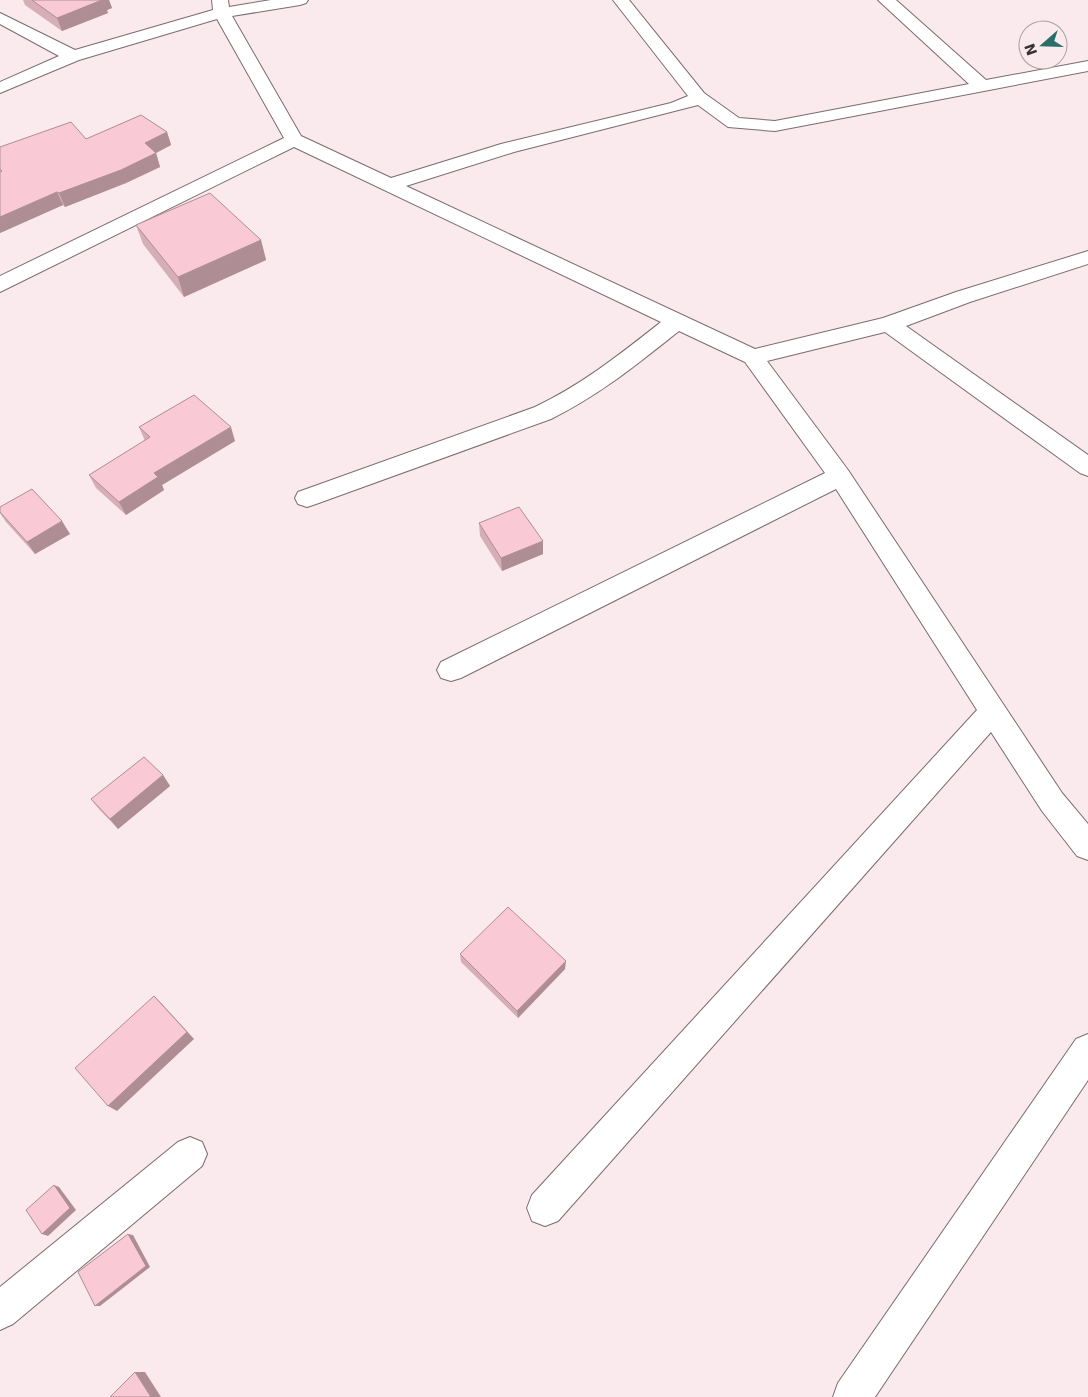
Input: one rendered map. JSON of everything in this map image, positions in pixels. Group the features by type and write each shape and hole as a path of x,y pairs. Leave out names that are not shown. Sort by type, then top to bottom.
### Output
{"street":[{"path":"0,88 73,56 221,7 300,0"},
{"path":"621,0 698,97 734,123 776,126 1088,66"},
{"path":"886,0 983,87"},
{"path":"221,7 294,140 753,357 840,476 1052,802 1088,846"},
{"path":"0,18 73,56"},
{"path":"389,185 508,148 676,107 690,103 698,97"},
{"path":"0,286 35,266 294,140"},
{"path":"753,357 889,324 963,296 1088,258"},
{"path":"307,498 542,413 574,398 598,382 677,321"},
{"path":"889,324 1088,467"},
{"path":"451,670 840,476"},
{"path":"545,1208 992,712"},
{"path":"852,1397 1088,1051"},
{"path":"0,1311 190,1154"}],"building":[{"path":"32,0 102,0 57,18"},
{"path":"141,115 167,132 145,143 156,153 121,170 59,193 57,192 0,217 0,172 2,171 0,169 0,147 71,122 86,139"},
{"path":"210,193 261,240 178,277 136,225"},
{"path":"194,395 231,427 154,473 158,477 119,502 89,475 150,437 139,427"},
{"path":"32,489 62,521 27,542 0,512 0,507"},
{"path":"519,507 543,541 501,558 479,523"},
{"path":"144,757 163,775 110,819 91,799"},
{"path":"508,907 566,961 517,1011 460,954"},
{"path":"154,996 187,1032 108,1106 75,1068"},
{"path":"54,1185 70,1208 42,1234 26,1210"},
{"path":"128,1234 146,1266 95,1306 78,1272"},
{"path":"135,1372 151,1397 110,1397"}]}
